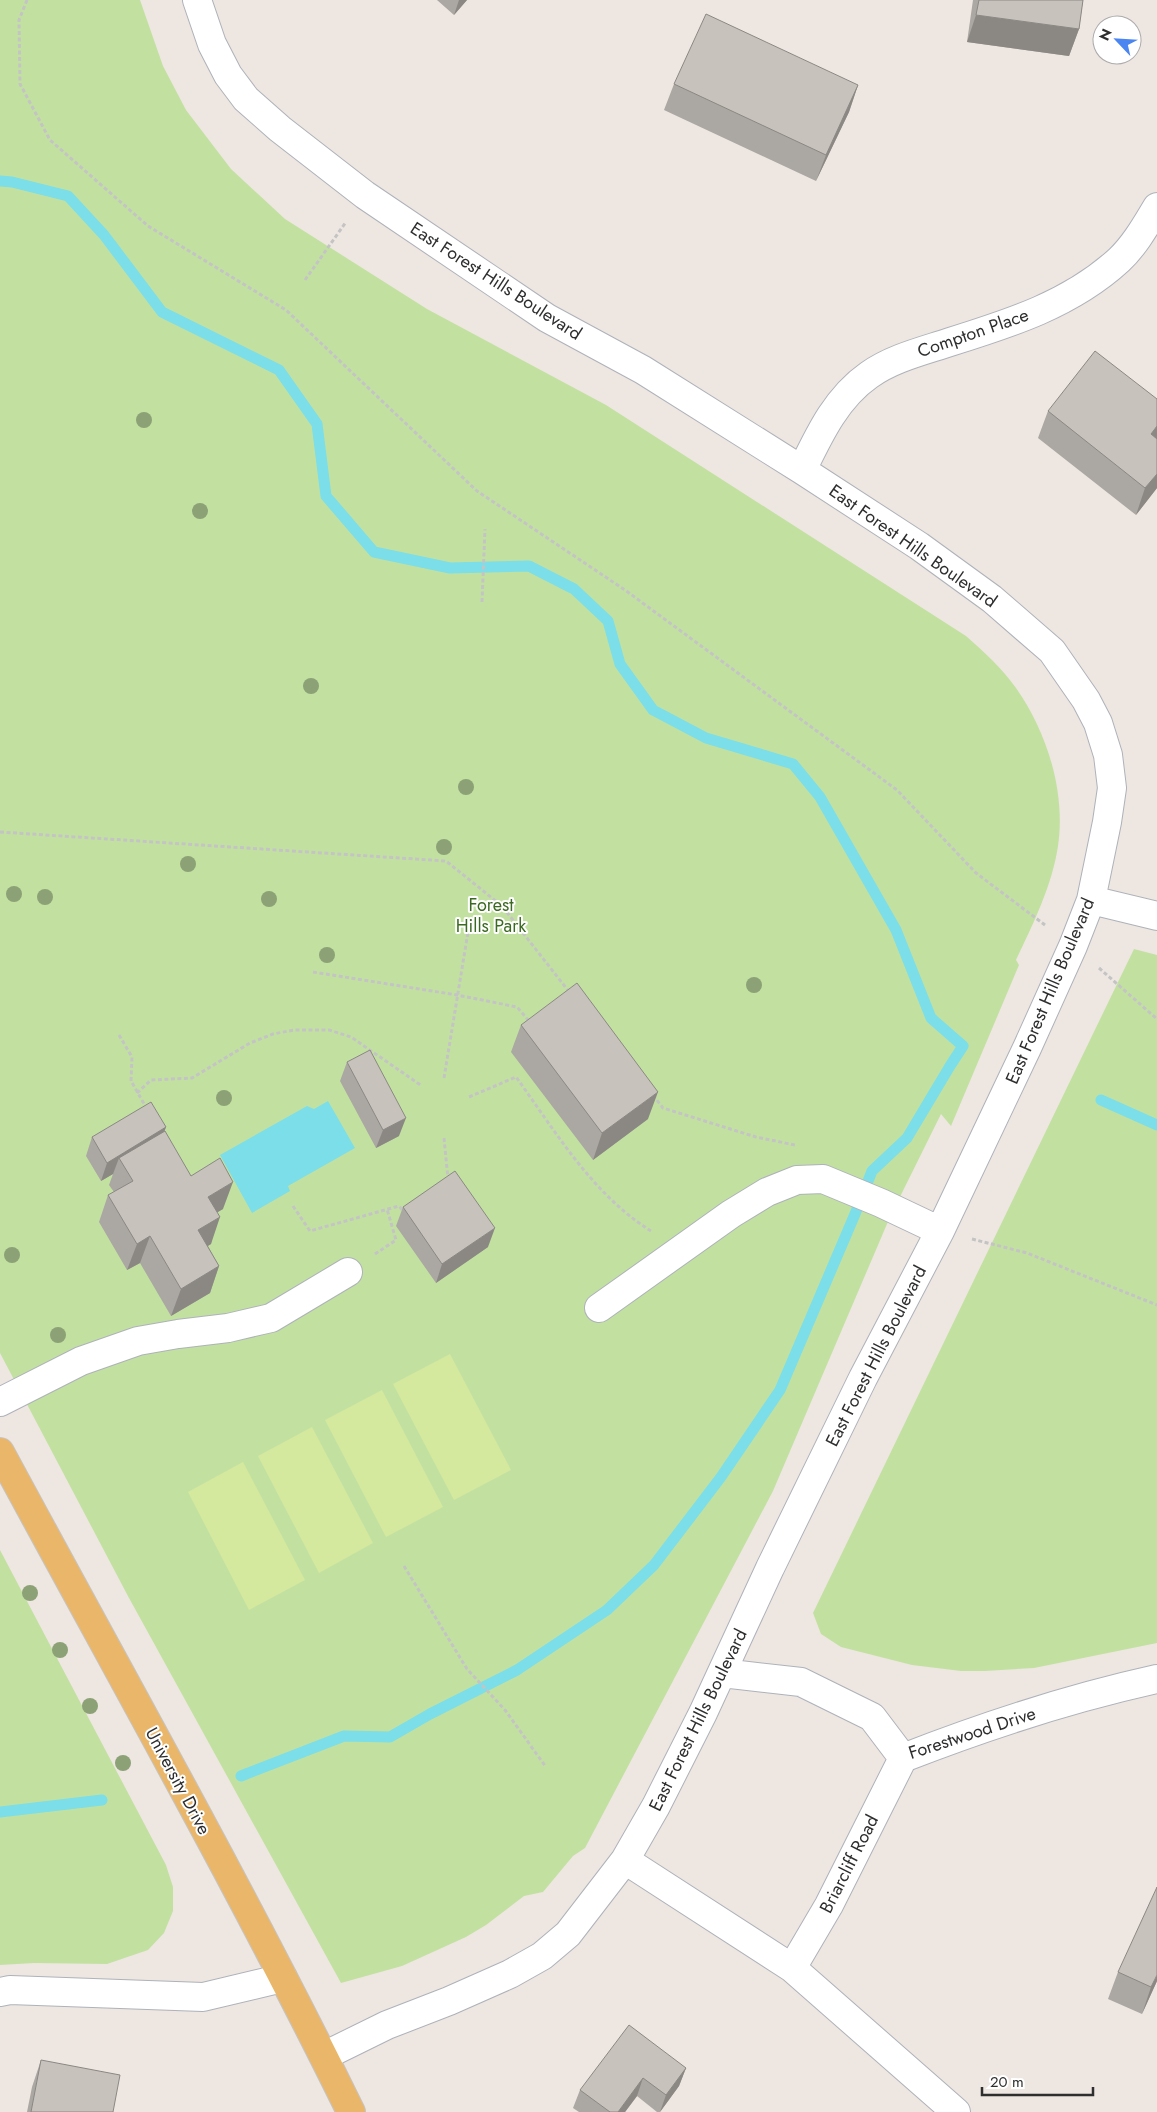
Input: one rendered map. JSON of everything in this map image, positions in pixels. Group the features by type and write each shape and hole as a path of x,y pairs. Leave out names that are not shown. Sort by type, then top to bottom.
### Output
{"main road":[{"name":"University Drive","path":"0,1452 283,1978 351,2112"}],"street":[{"name":"East Forest Hills Boulevard","path":"197,0 212,44 228,75 246,99 280,129 365,195 547,318 643,370 802,470 919,546 992,599 1052,652 1086,700 1098,723 1108,755 1112,788 1091,900 1073,946 1027,1048 940,1231 859,1387 770,1568 722,1673 656,1806 626,1860 568,1934 542,1956 510,1974 449,2002 387,2025 324,2056"},
{"name":"Compton Place","path":"802,470 824,426 842,399 868,375 895,360 997,327 1063,301 1120,259 1144,229 1157,208"},
{"path":"1091,900 1157,916"},
{"path":"598,1308 681,1249 767,1192 797,1180 824,1179 940,1231"},
{"path":"0,1402 81,1361 138,1341 228,1328 271,1318 348,1272"},
{"name":"Forestwood Drive","path":"722,1673 801,1682 872,1717 902,1758 952,1739 1109,1690 1157,1679"},
{"name":"Briarcliff Road","path":"792,1968 829,1905 902,1758"},
{"path":"626,1860 792,1968 956,2112"},
{"path":"0,1992 10,1990 203,1997 283,1978"}],"path":[{"path":"26,0 19,20 20,84 50,140 148,226 286,310 478,491 625,590 897,790 976,873 1073,946 1157,1019"},
{"path":"305,280 365,195"},
{"path":"482,602 485,528"},
{"path":"0,832 446,861 502,906 570,994"},
{"path":"444,1078 468,932"},
{"path":"313,972 457,994 517,1007 533,1025"},
{"path":"137,1092 152,1080 192,1078 250,1042 273,1034 294,1030 328,1030 351,1037 422,1086"},
{"path":"119,1035 132,1058 131,1081 147,1110"},
{"path":"469,1097 516,1077 588,1176 606,1196 636,1221 681,1249"},
{"path":"651,1093 663,1108 756,1137 813,1149 827,1156 824,1179"},
{"path":"444,1138 448,1181"},
{"path":"293,1206 310,1231 399,1206 408,1218"},
{"path":"348,1272 396,1240 387,1210"},
{"path":"940,1231 1027,1253 1157,1304"},
{"path":"404,1566 467,1669 505,1710 546,1767"}],"green space":[{"name":"Forest Hills Park","path":"0,0 140,0 163,66 186,110 231,169 285,219 427,309 606,405 966,636 1005,674 1027,705 1045,743 1052,763 1056,784 1060,826 1058,846 1051,876 1029,933 1016,960 1019,965 951,1126 941,1114 890,1217 773,1491 585,1848 573,1856 543,1892 524,1896 486,1925 466,1937 402,1966 341,1983 129,1598 0,1353"},
{"path":"1134,949 1157,955 1157,1643 1034,1668 985,1671 961,1671 912,1665 841,1647 821,1634 813,1613"},
{"path":"450,1354 511,1470 454,1500 393,1384"},
{"path":"382,1390 443,1507 386,1537 325,1420"},
{"path":"312,1427 373,1543 319,1573 258,1456"},
{"path":"243,1462 305,1580 249,1610 188,1492"},
{"path":"0,1550 166,1865 173,1887 173,1911 164,1933 148,1950 107,1964 34,1963 0,1965"}],"water":[{"path":"328,1101 355,1148 288,1186 290,1191 252,1213 220,1155 307,1106 314,1109"}],"building":[{"path":"979,0 1083,0 1079,29 976,15"},
{"path":"706,14 858,85 826,155 674,84"},
{"path":"1095,351 1157,399 1157,426 1151,434 1157,439 1157,474 1145,488 1048,411"},
{"path":"577,983 658,1092 602,1133 521,1025"},
{"path":"370,1050 406,1118 383,1130 347,1062"},
{"path":"151,1102 166,1127 107,1163 92,1137"},
{"path":"165,1131 191,1176 220,1158 233,1182 208,1197 220,1217 198,1230 219,1266 181,1289 150,1236 137,1244 108,1195 133,1181 119,1158"},
{"path":"455,1171 495,1228 442,1264 403,1207"},
{"path":"1157,1887 1157,1975 1151,1987 1118,1972"},
{"path":"629,2025 686,2068 666,2095 643,2078 618,2112 610,2112 580,2090"},
{"path":"41,2060 120,2075 113,2112 31,2112"}],"waterway":[{"path":"0,181 12,182 68,196 104,235 162,312 279,370 317,424 326,496 374,552 450,568 529,566 574,589 608,621 620,664 653,710 706,738 793,764 820,797 896,930 931,1018 963,1046 907,1138 872,1171 780,1390 721,1477 654,1565 607,1610 517,1670 430,1714 390,1737 344,1736 241,1776"},
{"path":"1101,1100 1157,1125"},
{"path":"0,1812 102,1800"}]}
